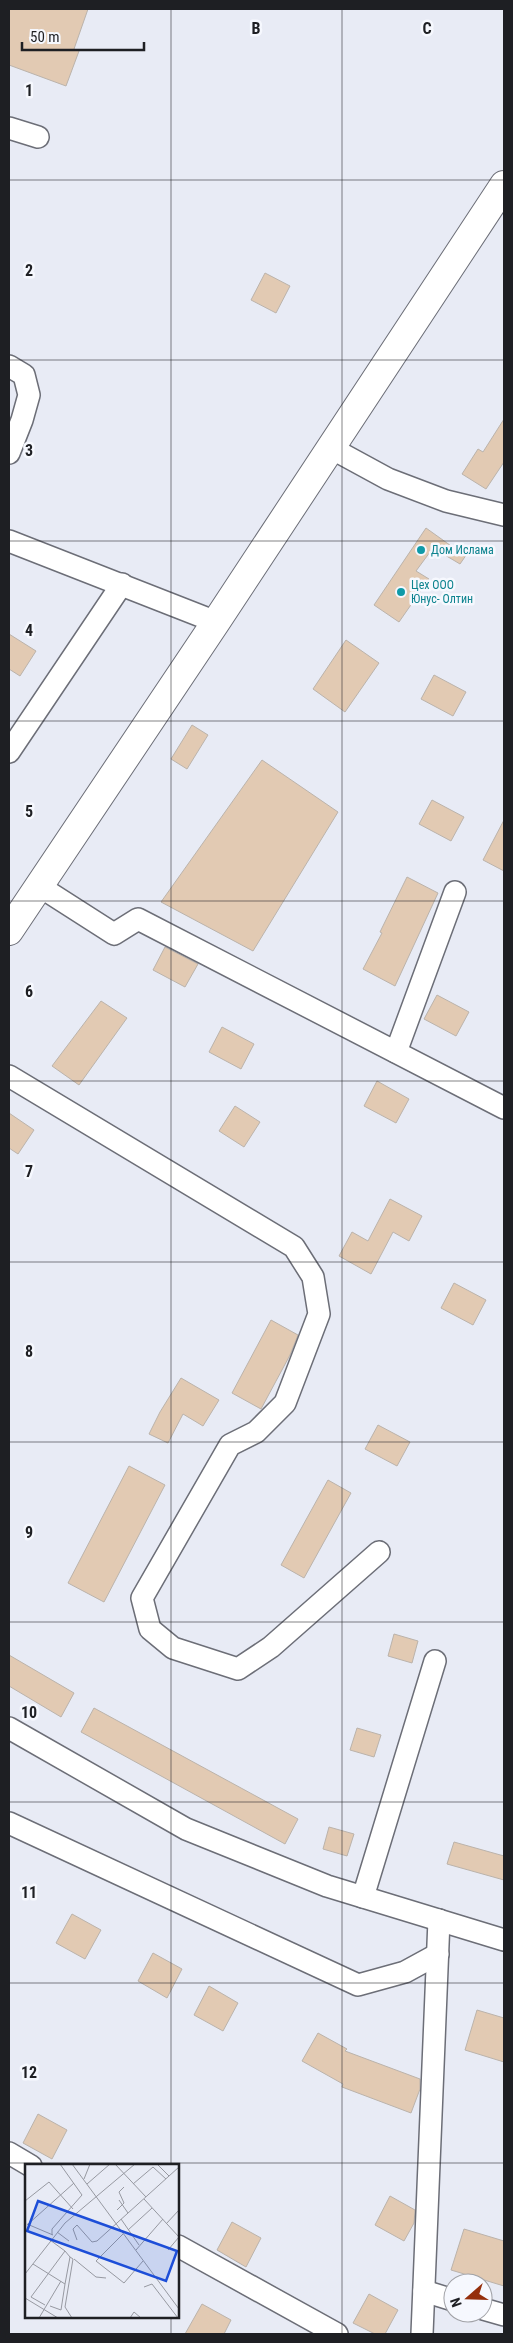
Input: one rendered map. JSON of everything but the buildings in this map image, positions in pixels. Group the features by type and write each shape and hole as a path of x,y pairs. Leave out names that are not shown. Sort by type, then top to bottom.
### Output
{"highway":[{"path":"9,931 216,622 504,185"}],"street":[{"path":"9,128 38,137"},
{"path":"9,366 24,375 29,395 22,420 9,452"},
{"path":"331,448 388,479 446,500 504,516"},
{"path":"9,541 216,622"},
{"path":"9,752 122,584"},
{"path":"39,886 114,934 138,919 504,1108"},
{"path":"396,1052 455,892"},
{"path":"9,1076 294,1247 313,1277 319,1314 285,1403 256,1432 230,1445 142,1598 150,1629 173,1648 238,1669 271,1647 379,1552"},
{"path":"363,1897 435,1661"},
{"path":"9,1728 186,1829 327,1886 504,1940"},
{"path":"9,1823 358,1985 405,1972 438,1954"},
{"path":"422,2334 440,1920"},
{"path":"9,2153 28,2164"},
{"path":"179,2247 337,2334"},
{"path":"424,2291 443,2297"}],"place":[{"name":"Дом Ислама","path":"421,550"},
{"name":"Цех ООО Юнус- Олтин","path":"401,592"}]}
